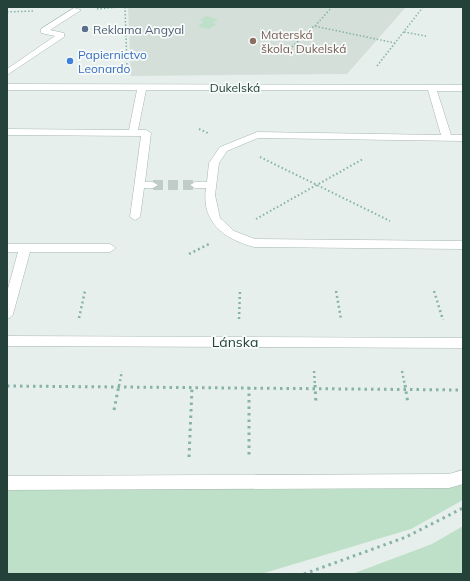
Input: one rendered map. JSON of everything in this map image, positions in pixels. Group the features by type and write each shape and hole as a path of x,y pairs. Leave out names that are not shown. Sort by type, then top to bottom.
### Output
{"street":[{"path":"7,73 61,36 44,31 77,10"},
{"name":"Dukelská","path":"7,87 463,88"},
{"path":"133,133 142,87"},
{"path":"432,88 448,138"},
{"path":"7,132 146,133 135,217"},
{"path":"463,138 257,135 224,149 214,163 210,195 215,219 230,234 254,243 463,245"},
{"path":"140,185 153,185"},
{"path":"195,185 211,185"},
{"path":"7,248 110,248"},
{"path":"7,314 25,248"},
{"name":"Lánska","path":"7,341 463,343"},
{"path":"7,483 449,481 463,477"}],"path":[{"path":"125,7 128,87"},
{"path":"292,47 332,7"},
{"path":"365,88 372,72 423,7"},
{"path":"314,26 395,43"},
{"path":"404,32 426,36"},
{"path":"199,129 234,144 393,223"},
{"path":"230,234 402,137"},
{"path":"79,321 85,291"},
{"path":"239,322 240,291"},
{"path":"336,291 342,322"},
{"path":"434,291 444,322"},
{"path":"114,410 122,371"},
{"path":"314,371 316,404"},
{"path":"402,371 408,404"},
{"path":"7,386 404,388 463,390"},
{"path":"248,387 250,482"},
{"path":"187,482 192,388"},
{"path":"304,574 416,533 449,517 463,508"}],"shaded area":[{"name":"Materská škola, Dukelská","path":"128,7 406,7 347,74 131,76"}],"green space":[{"path":"206,16 218,19 213,23 217,24 209,29 198,27 203,22 200,20"},
{"path":"463,483 463,500 411,529 261,574 7,574 7,489"},
{"path":"463,526 463,574 352,574 432,544"}],"tunnel":[{"path":"153,185 195,185"}],"place":[{"name":"Reklama Angyal","path":"85,29"},
{"name":"Materská škola, Dukelská","path":"253,41"},
{"name":"Papiernictvo Leonardo","path":"70,61"}]}
